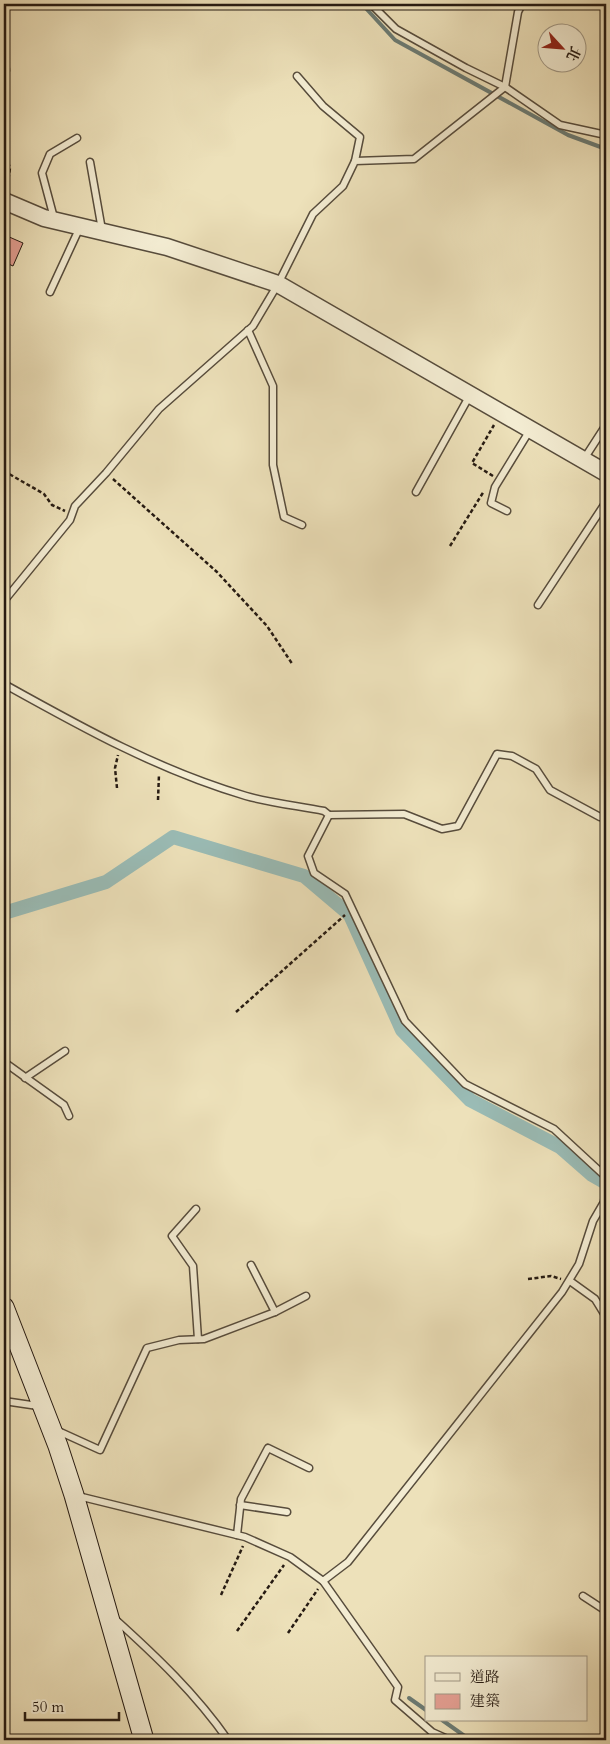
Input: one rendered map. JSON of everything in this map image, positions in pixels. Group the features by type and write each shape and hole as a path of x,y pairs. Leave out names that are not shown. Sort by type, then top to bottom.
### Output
{"main road":[{"path":"4,1307 74,1495 144,1740"}],"street":[{"path":"5,196 54,220 167,248 278,284 606,473"}],"lane":[{"path":"371,4 396,29 466,68 505,87 560,125 606,135"},
{"path":"355,161 414,159 505,87 518,12 522,4"},
{"path":"4,601 70,520 75,506 106,473 159,409 248,330 278,284 313,214 343,186 355,161 360,137 323,106 297,76"},
{"path":"54,220 42,173 50,154 77,138"},
{"path":"90,162 102,232"},
{"path":"50,292 81,227"},
{"path":"248,330 274,386 273,465 284,517 302,525"},
{"path":"416,492 470,395"},
{"path":"583,460 606,424"},
{"path":"508,511 491,503 494,487 530,429"},
{"path":"538,605 606,502"},
{"path":"4,684 120,748 159,765 247,796 324,810 329,814 404,814 442,829 458,826 497,754 512,756 536,769 550,790 600,817 606,818"},
{"path":"329,814 308,856 314,873 345,894 405,1021 464,1084 554,1129 606,1177"},
{"path":"26,1078 65,1051"},
{"path":"4,1062 64,1105 70,1116"},
{"path":"324,1581 348,1562 519,1349 570,1281 579,1264 593,1221 605,1202 606,1189"},
{"path":"196,1209 172,1236 193,1266 198,1339"},
{"path":"251,1265 275,1312"},
{"path":"570,1281 595,1299 606,1317"},
{"path":"50,1428 100,1450 146,1348 178,1340 204,1339 275,1312 306,1296"},
{"path":"4,1401 42,1407"},
{"path":"237,1535 241,1499 268,1448 309,1468"},
{"path":"74,1495 237,1535 290,1557 324,1581 398,1687 395,1700 432,1732 450,1740"},
{"path":"240,1505 287,1512"},
{"path":"583,1596 606,1611"},
{"path":"107,1612 164,1663 228,1740"}],"path":[{"path":"4,84 9,71 8,49"},
{"path":"4,150 10,168 5,196"},
{"path":"450,546 493,476 472,463 501,412"},
{"path":"4,472 44,494 52,505 72,514"},
{"path":"106,473 217,572 266,626 292,665"},
{"path":"117,788 115,768 120,748"},
{"path":"158,800 159,765"},
{"path":"236,1012 352,909"},
{"path":"528,1279 551,1276 570,1281"},
{"path":"221,1595 247,1538"},
{"path":"237,1631 290,1557"},
{"path":"288,1633 324,1581"}],"building":[{"path":"7,236 23,243 13,266 4,262 4,243"}],"waterway":[{"path":"4,9 20,4"},
{"path":"362,4 395,40 568,135 606,149"},
{"path":"4,913 106,882 173,837 304,876 350,915 402,1030 470,1100 560,1147 592,1175 606,1183"},
{"path":"409,1698 425,1709"},
{"path":"445,1722 466,1737 498,1740"}]}
